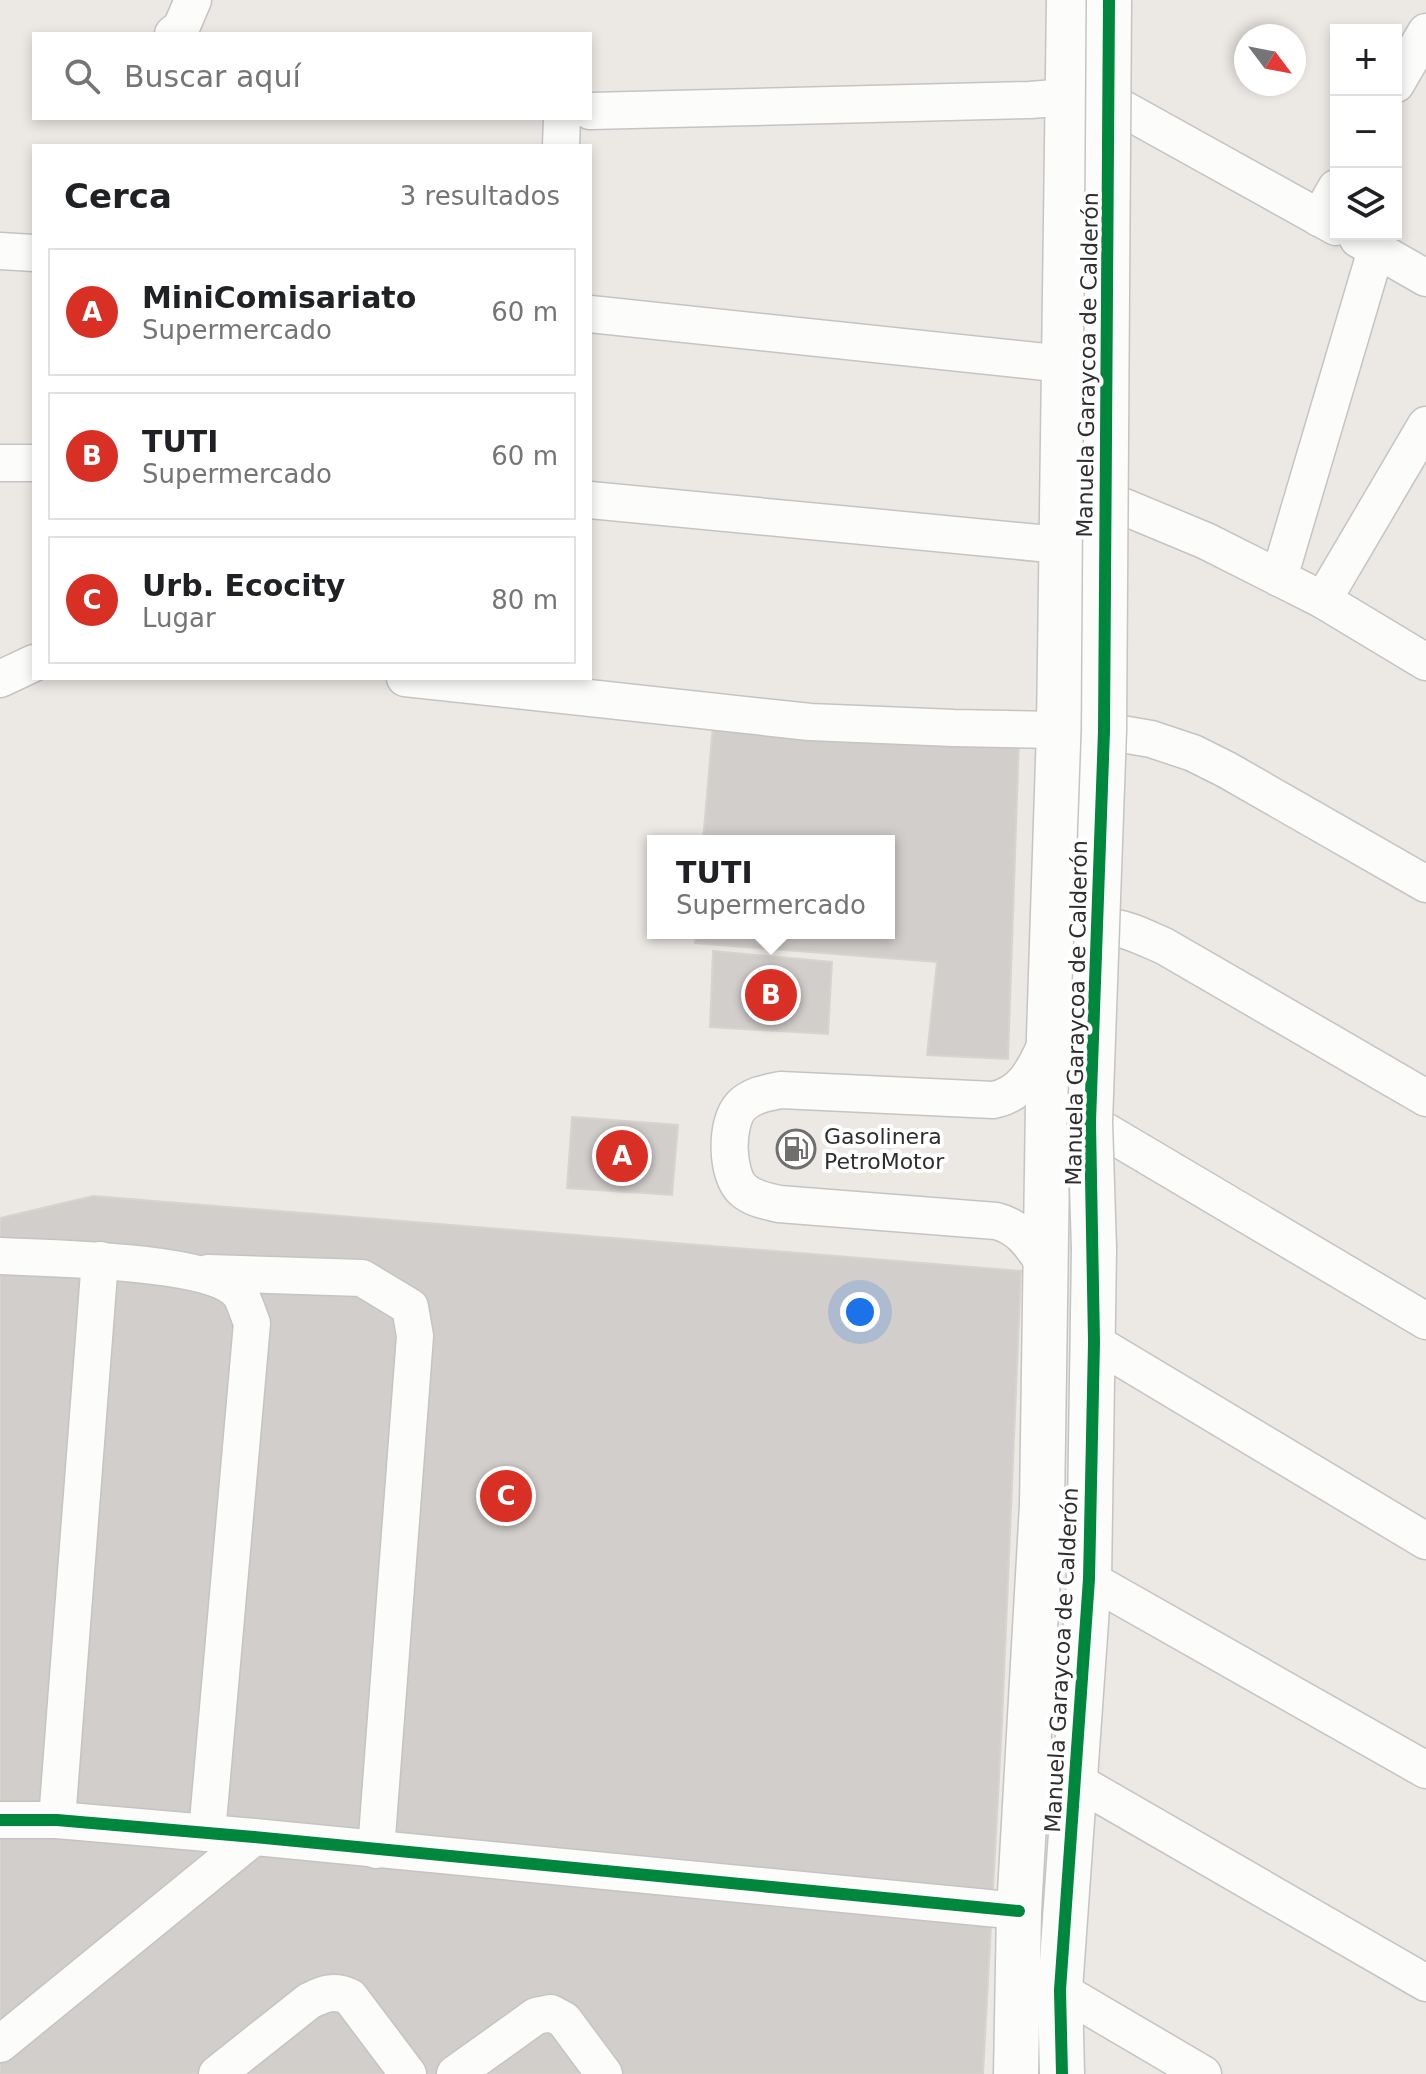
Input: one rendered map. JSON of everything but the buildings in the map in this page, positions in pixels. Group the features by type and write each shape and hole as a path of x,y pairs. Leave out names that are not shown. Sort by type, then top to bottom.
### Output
{"street":[{"path":"176,32 181,28 193,0"},
{"name":"Manuela Garaycoa de Calderón","path":"1062,2074 1060,1990 1089,1579 1094,1342 1090,1122 1104,731 1108,357 1089,99 1069,0"},
{"name":"Manuela Garaycoa de Calderón","path":"1016,2074 1019,1911 1042,1505 1064,364 1089,99 1109,0"},
{"path":"1402,74 1426,32"},
{"path":"592,111 1089,99 1330,217"},
{"path":"561,144 562,120"},
{"path":"1279,578 1340,240"},
{"path":"1369,240 1426,278"},
{"path":"0,251 32,253"},
{"path":"592,314 1064,364"},
{"path":"1323,600 1426,425"},
{"path":"0,463 32,463"},
{"path":"1105,499 1206,541 1323,600 1426,662"},
{"path":"592,500 1060,545"},
{"path":"0,679 32,664"},
{"path":"442,680 533,685 810,722 1059,730"},
{"path":"1104,731 1151,739 1193,753 1426,884"},
{"path":"1054,933 1097,925 1122,927 1164,946 1426,1098"},
{"path":"1045,1265 1023,1235 1009,1224 996,1221 779,1204 754,1198 741,1189 733,1175 730,1138 735,1114 742,1105 758,1094 781,1090 993,1100 1006,1098 1023,1085 1035,1070 1049,1036"},
{"path":"1090,1122 1426,1321"},
{"path":"0,1256 100,1260 196,1273 362,1278 410,1307 415,1336 376,1850"},
{"path":"57,1820 100,1260"},
{"path":"196,1273 239,1293 252,1323 207,1833"},
{"path":"1094,1342 1426,1541"},
{"path":"1089,1579 1426,1770"},
{"path":"1076,1781 1426,1983"},
{"path":"4,1824 57,1820 1019,1911"},
{"path":"0,2044 254,1837"},
{"path":"1060,1990 1203,2074"},
{"path":"217,2074 309,2001 336,1991 350,1997 408,2074"},
{"path":"455,2074 536,2016 551,2013 564,2020 604,2074"}],"cycle path":[{"path":"1062,2074 1060,1990 1089,1579 1094,1342 1090,1122 1104,731 1109,0"},
{"path":"0,1820 57,1820 254,1837 1019,1911"}],"place":[{"name":"TUTI","path":"771,995"},
{"name":"Gasolinera PetroMotor","path":"796,1149"},
{"name":"MiniComisariato","path":"622,1156"},
{"name":"Urb. Ecocity","path":"506,1496"}]}
